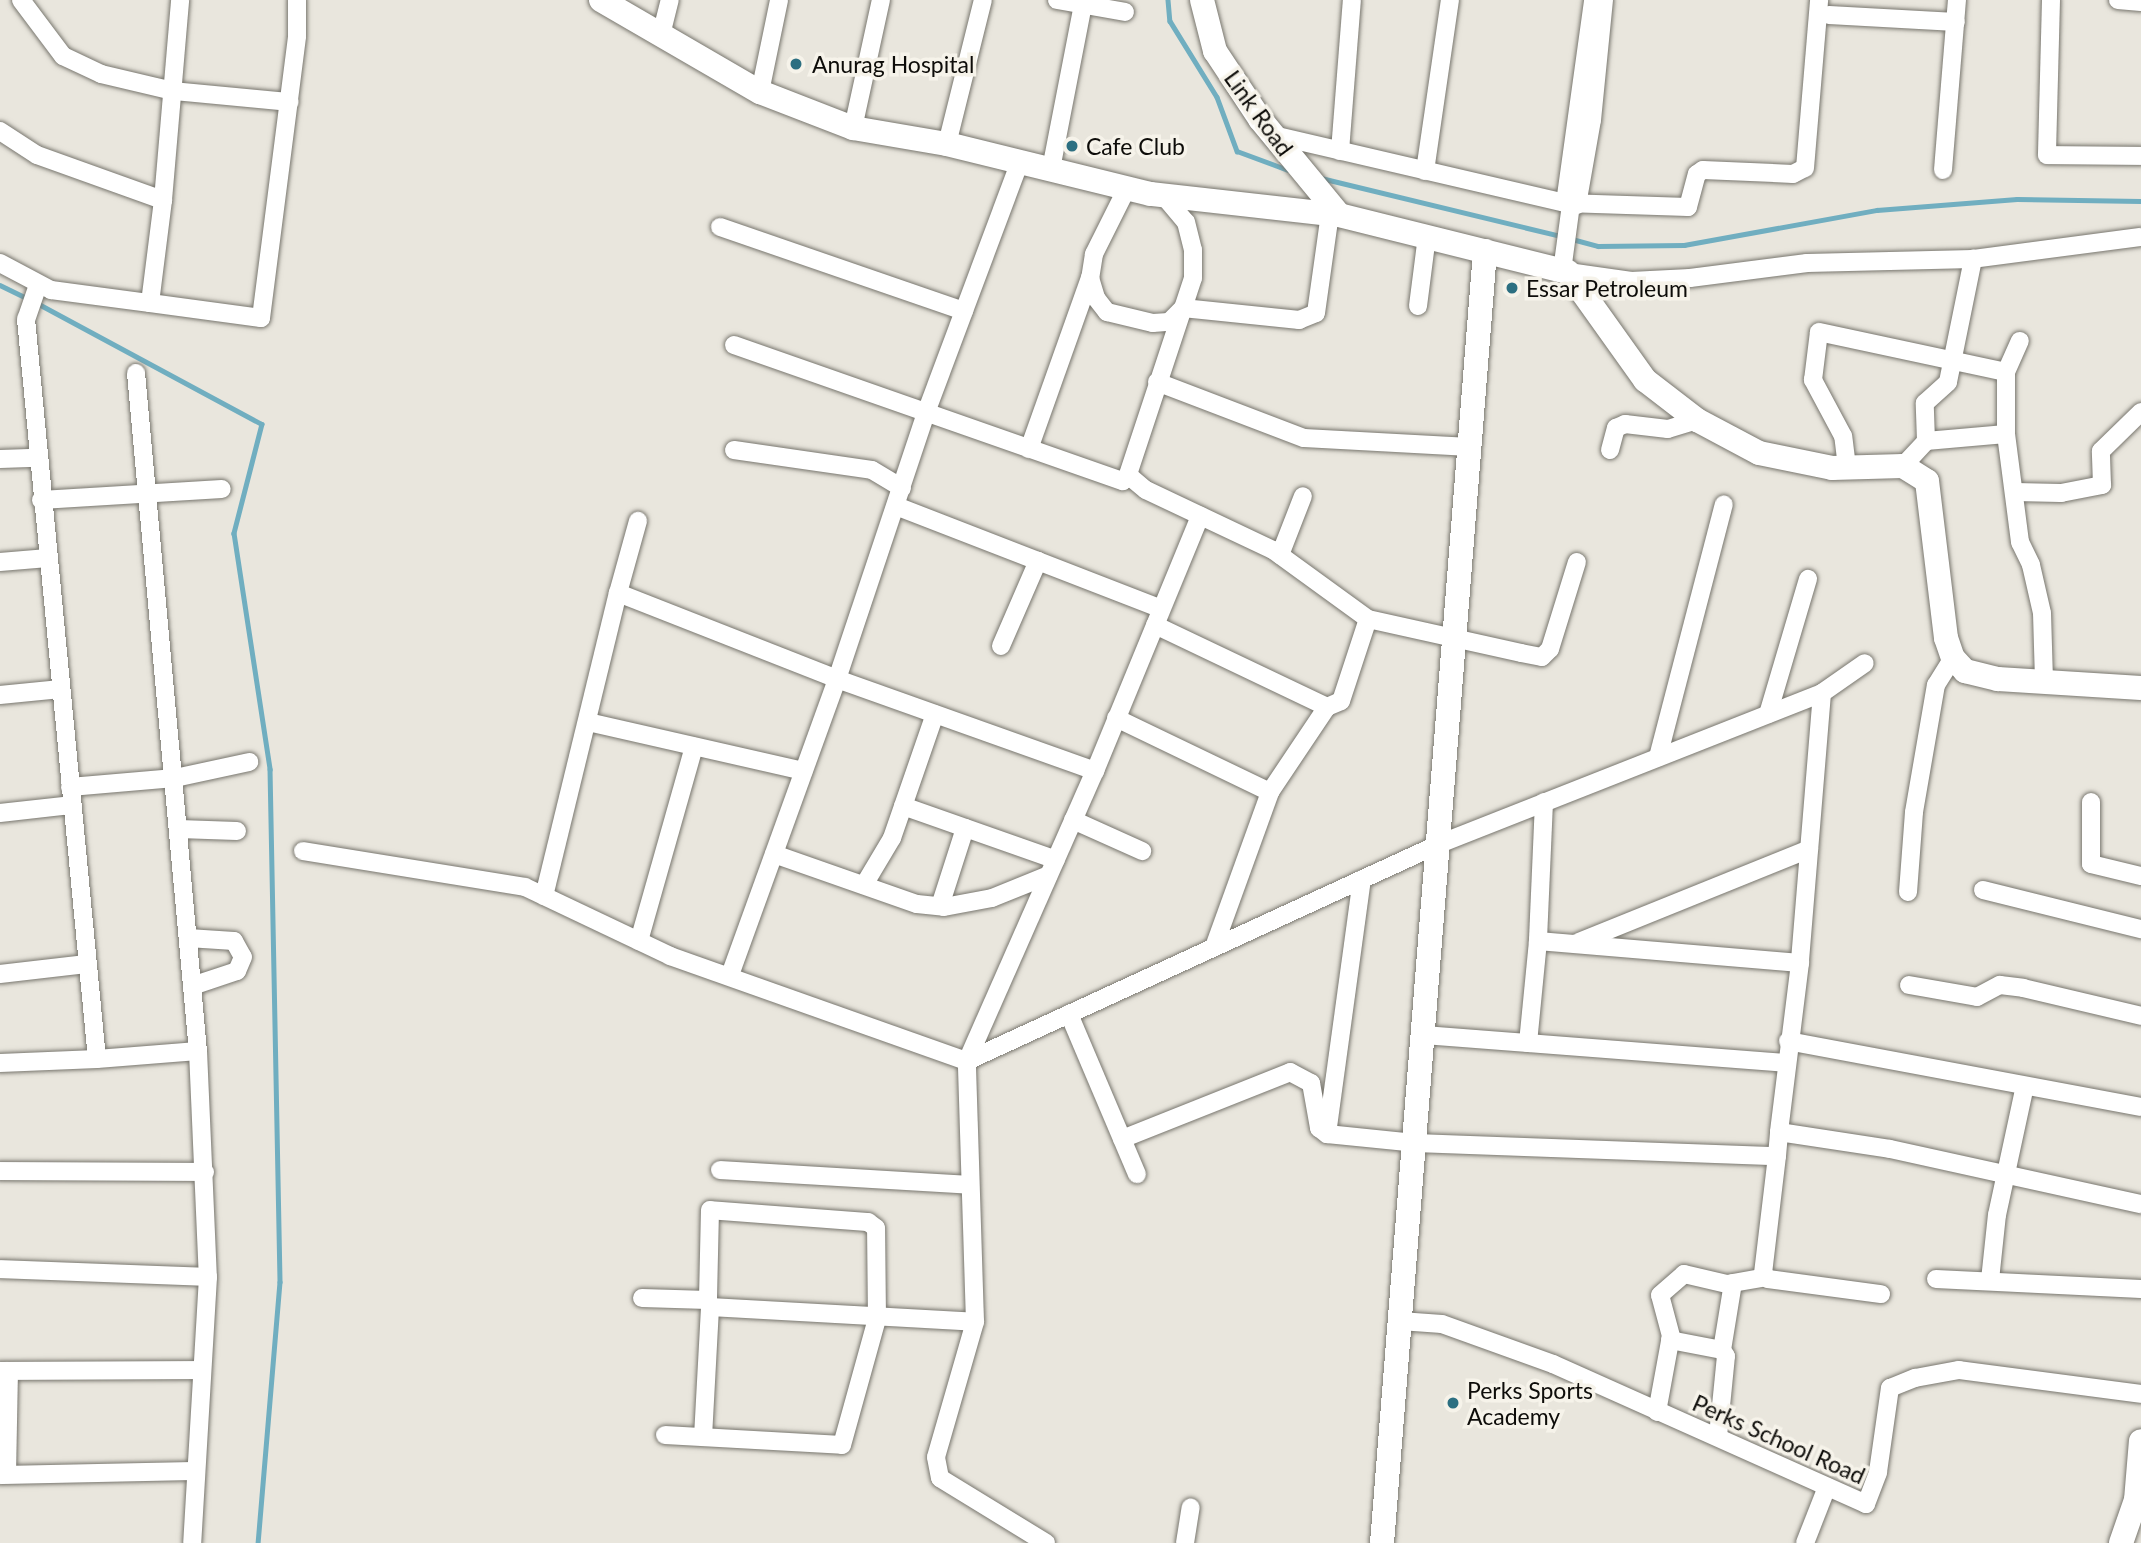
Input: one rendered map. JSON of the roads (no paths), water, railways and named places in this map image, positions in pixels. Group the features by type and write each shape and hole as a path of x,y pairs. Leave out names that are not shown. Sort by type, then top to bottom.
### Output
{"street":[{"path":"21,0 63,56 101,74 173,91 289,102"},
{"path":"150,303 163,200 180,0"},
{"path":"0,262 38,285 261,318 289,102 297,0"},
{"path":"601,0 760,92 853,128 947,144 1163,195 1331,209 1565,271 1631,281 1807,263 1973,259 2141,237"},
{"path":"661,35 670,0"},
{"path":"760,92 779,0"},
{"path":"853,128 881,0"},
{"path":"947,144 983,0"},
{"path":"1056,0 1125,12"},
{"name":"Link Road","path":"1202,0 1215,51 1279,143 1331,209"},
{"path":"1340,151 1352,0"},
{"path":"1426,171 1450,0"},
{"path":"1593,0 1565,271 1645,380 1697,420 1759,453 1847,467 1903,466 1927,481 1946,638 1953,657 1965,671 1998,679 2141,688"},
{"path":"1571,204 1592,120 1604,0"},
{"path":"1943,170 1958,0"},
{"path":"2051,0 2047,155 2141,156"},
{"path":"2118,0 2141,2"},
{"path":"1051,169 1084,3"},
{"path":"1279,143 1340,151 1571,204 1688,207 1697,174 1703,170 1793,174 1805,168 1824,8 1956,22"},
{"path":"0,131 37,155 163,200"},
{"path":"730,975 837,679 927,410 1020,161"},
{"path":"1029,449 1090,278 1094,254 1127,188"},
{"path":"734,345 927,410 1123,481 1128,475 1193,278 1193,250 1186,222 1163,195"},
{"path":"1090,278 1096,298 1107,312 1128,319 1168,322 1184,308 1299,320 1316,313 1331,209"},
{"path":"720,227 964,311"},
{"path":"1418,306 1427,236"},
{"path":"1382,1543 1485,251"},
{"path":"1926,441 1925,403 1948,382 1973,259"},
{"path":"38,285 26,319 41,500 97,1059"},
{"path":"1847,467 1843,436 1813,380 1819,332 2006,372"},
{"path":"2020,341 2006,372 2006,434 2020,542 2031,565 2042,613 2044,680"},
{"path":"136,373 150,495 179,829 198,1051 205,1172 208,1277 199,1370 192,1543"},
{"path":"1157,382 1304,438 1470,447"},
{"path":"2015,492 2061,493 2102,485 2101,451 2141,412"},
{"path":"1611,450 1616,428 1625,424 1668,429 1697,420"},
{"path":"1903,466 1926,441 2006,434"},
{"path":"734,450 872,470 902,488"},
{"path":"0,459 37,458"},
{"path":"1128,475 1146,490 1280,555 1368,619 1542,657 1555,640 1577,562"},
{"path":"41,500 222,489"},
{"path":"1280,555 1303,496"},
{"path":"1658,757 1724,504"},
{"path":"896,506 1038,561 1158,617 1327,707"},
{"path":"1046,1543 940,1478 936,1467 975,1322 967,1060 1095,771 1200,516"},
{"path":"544,896 638,521"},
{"path":"0,562 48,558"},
{"path":"1001,646 1038,561"},
{"path":"1768,714 1808,579"},
{"path":"618,593 837,679 1095,771"},
{"path":"1214,947 1270,792 1327,707 1341,701 1368,619"},
{"path":"1908,892 1914,812 1936,685 1953,657"},
{"path":"303,851 525,887 639,941 967,1060 1439,844 1822,693 1866,663"},
{"path":"0,695 61,689"},
{"path":"1766,1277 1763,1274 1788,1041 1800,962 1822,693"},
{"path":"864,885 892,838 935,714"},
{"path":"1116,718 1270,792"},
{"path":"588,722 804,771"},
{"path":"639,941 694,747"},
{"path":"69,786 174,778 249,762"},
{"path":"1528,1044 1538,941 1544,802"},
{"path":"2091,802 2091,864 2141,876"},
{"path":"0,813 71,805"},
{"path":"904,806 965,828 1053,868"},
{"path":"1073,820 1142,851"},
{"path":"940,906 965,828"},
{"path":"179,829 237,831"},
{"path":"1574,944 1810,849"},
{"path":"774,854 917,904 940,906 992,898 1053,868"},
{"path":"1327,1134 1362,879"},
{"path":"1983,890 2141,929"},
{"path":"188,938 234,941 243,957 237,971 192,986"},
{"path":"1538,941 1800,962"},
{"path":"0,974 86,964"},
{"path":"1909,985 1977,997 2000,985 2023,988 2141,1016"},
{"path":"1069,1014 1137,1174"},
{"path":"1423,1035 1786,1063"},
{"path":"1788,1041 2141,1107"},
{"path":"0,1063 198,1051"},
{"path":"1122,1139 1290,1072 1311,1083 1319,1128 1327,1134 1415,1143 1777,1156"},
{"path":"1990,1280 2006,1176 2025,1086"},
{"path":"1779,1132 1890,1149 2141,1204"},
{"path":"720,1170 970,1185"},
{"path":"0,1171 205,1172"},
{"path":"665,1435 842,1445 877,1319 876,1228 868,1222 710,1210 703,1437"},
{"path":"0,1269 208,1277"},
{"path":"1657,1412 1670,1340 1660,1295 1684,1274 1732,1283 1766,1277 1881,1294"},
{"path":"1936,1279 2141,1289"},
{"path":"1718,1436 1726,1356 1722,1350 1732,1283"},
{"path":"642,1298 877,1319 975,1322"},
{"name":"Perks School Road","path":"1400,1321 1455,1329 1553,1364 1866,1504 1878,1472 1890,1388 1914,1378 1959,1370 2141,1394"},
{"path":"1670,1340 1722,1350"},
{"path":"195,1471 4,1475 4,1371 199,1370"},
{"path":"2121,1543 2136,1500 2141,1440"},
{"path":"1805,1543 1827,1486"},
{"path":"1185,1543 1191,1507"}],"waterway":[{"path":"1168,0 1170,21 1217,97 1237,151 1288,170"},
{"path":"1321,178 1564,237"},
{"path":"1572,239 1598,246 1684,245 1877,210 2017,199 2141,201"},
{"path":"0,285 29,299"},
{"path":"37,303 262,424 234,533 270,769 280,1282 258,1543"}],"place":[{"name":"Anurag Hospital","path":"796,64"},
{"name":"Cafe Club","path":"1072,146"},
{"name":"Essar Petroleum","path":"1512,288"},
{"name":"Perks Sports Academy","path":"1453,1403"}]}
